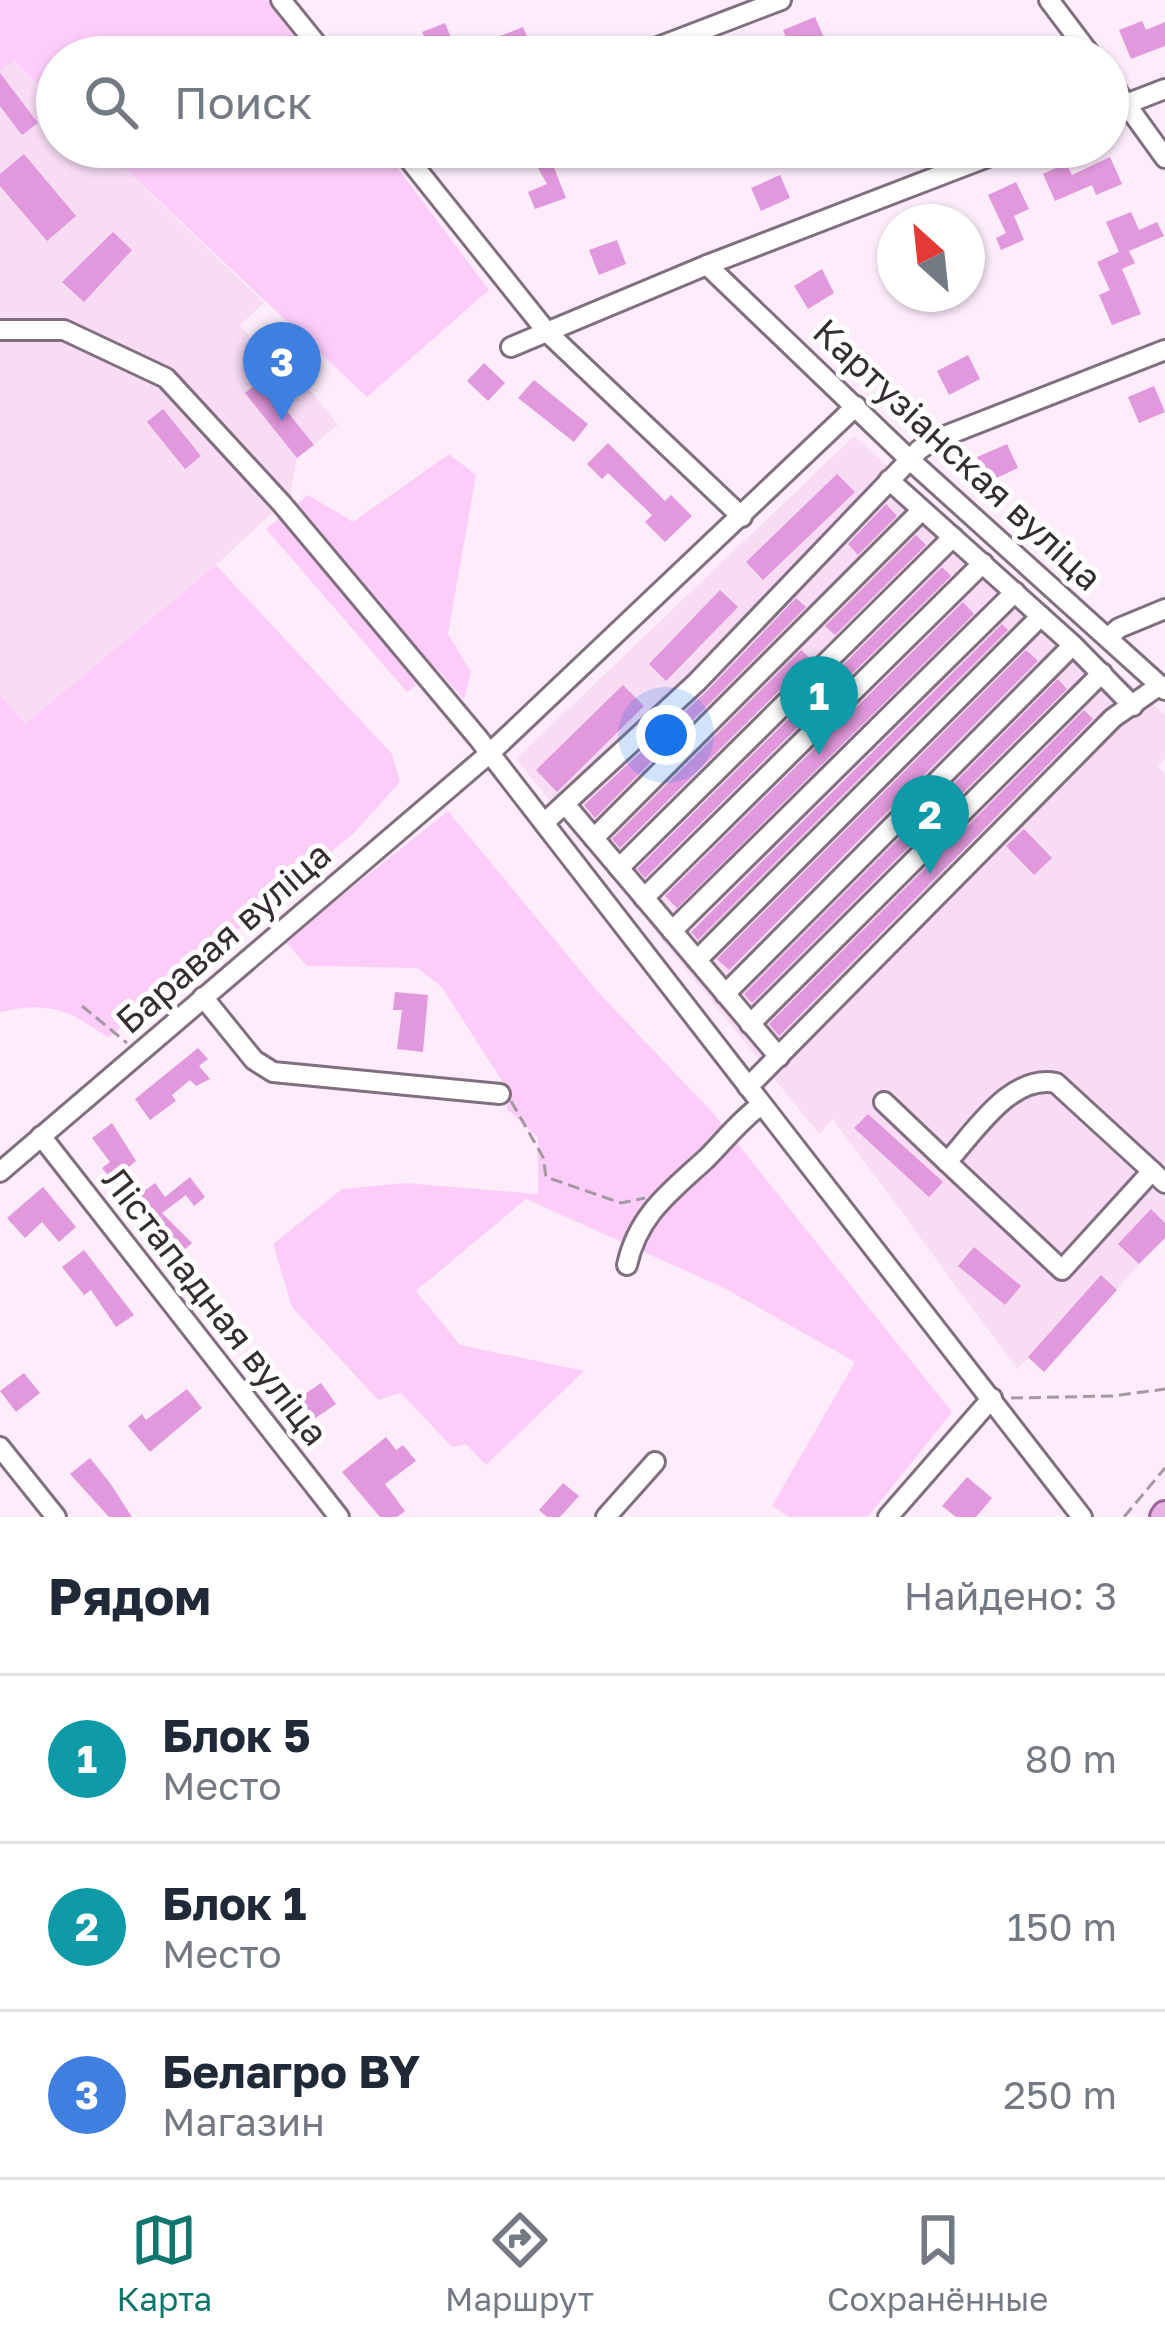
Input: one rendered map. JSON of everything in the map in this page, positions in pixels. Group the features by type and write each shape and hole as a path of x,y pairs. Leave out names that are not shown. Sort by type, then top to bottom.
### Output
{"street":[{"path":"281,0 310,36"},
{"path":"687,36 782,0"},
{"path":"1048,0 1076,36"},
{"path":"1129,103 1165,88"},
{"path":"1129,119 1165,158"},
{"path":"416,168 547,332 742,517"},
{"path":"511,347 707,265 960,168"},
{"name":"Картузіанская вуліца","path":"707,265 910,459 1162,687"},
{"path":"0,331 64,330 166,378 282,504 490,753 1082,1517"},
{"path":"544,823 697,682 932,441 1165,350"},
{"name":"Баравая вуліца","path":"0,1172 490,753 856,406"},
{"path":"889,480 1016,592 1133,706"},
{"path":"594,838 921,511"},
{"path":"620,868 952,537"},
{"path":"644,898 982,563"},
{"path":"672,931 1016,592"},
{"path":"1109,638 1119,628 1165,609"},
{"path":"697,960 1041,616"},
{"path":"725,994 1073,645"},
{"path":"750,1024 1102,673"},
{"path":"748,1087 1113,718 1162,687"},
{"path":"565,804 779,1057"},
{"path":"203,998 254,1060 273,1072 500,1094"},
{"path":"884,1102 947,1162 1062,1270 1158,1177 1056,1083 1042,1080 1011,1093 947,1162"},
{"path":"627,1265 638,1231 672,1188 709,1156 737,1122 761,1105"},
{"name":"Лістападная вуліца","path":"41,1136 339,1517"},
{"path":"888,1517 992,1398"},
{"path":"0,1447 56,1517"},
{"path":"606,1517 656,1462"}],"path":[{"path":"82,1006 136,1055"},
{"path":"500,1094 510,1100 532,1136 543,1157 546,1177 621,1203 672,1188"},
{"path":"992,1398 1113,1396 1165,1389"},
{"path":"1124,1517 1165,1468"}],"shaded area":[{"path":"0,0 268,0 296,36 36,36 36,82 14,61 0,71"},
{"path":"14,61 36,82 36,168 124,168 264,303 240,325 275,368 286,360 338,425 297,458 290,496 282,504 174,604 24,725 0,695 0,71"},
{"path":"124,168 398,168 489,290 367,397"},
{"path":"854,436 1165,715 1165,759 1158,767 1165,774 1165,1223 1151,1210 1119,1243 1139,1264 1044,1372 1028,1358 1017,1369 833,1119 819,1134 516,759"},
{"path":"449,454 476,475 448,634 471,672 464,700 438,670 407,692 266,529 308,495 353,522"},
{"path":"216,565 392,754 400,782 355,832 108,1038 57,1010 31,1007 0,1012 0,695 25,724"},
{"path":"448,811 598,992 713,1113 952,1412 868,1517 789,1517 772,1506 855,1362 724,1288 526,1199 416,1291 460,1345 584,1371 486,1465 466,1444 452,1447 401,1393 378,1400 292,1307 273,1244 342,1189 405,1183 538,1194 538,1138 507,1109 504,1084 441,986 417,968 307,966 285,941"}],"building":[{"path":"815,17 823,36 785,36 783,30"},
{"path":"1142,21 1146,30 1165,22 1165,46 1131,59 1129,36 1121,36 1119,30"},
{"path":"445,23 450,36 424,36 422,32"},
{"path":"523,27 527,36 500,36"},
{"path":"0,73 36,124 22,135 0,106"},
{"path":"24,154 76,216 47,241 0,186 0,174"},
{"path":"538,168 554,168 566,198 535,209 528,192 547,184"},
{"path":"1068,168 1072,175 1087,168 1115,168 1122,184 1096,195 1092,185 1055,201 1043,174"},
{"path":"780,175 790,198 761,211 751,188"},
{"path":"1016,182 1029,209 1014,216 1024,240 1001,250 996,238 1006,233 988,195"},
{"path":"1131,212 1139,230 1157,222 1164,236 1129,251 1135,263 1122,269 1141,314 1112,325 1099,295 1110,290 1097,262 1119,252 1106,222"},
{"path":"113,232 132,250 84,302 62,282"},
{"path":"617,240 626,264 599,275 589,250"},
{"path":"822,269 834,293 808,309 794,286"},
{"path":"968,355 980,379 949,395 937,371"},
{"path":"484,363 505,383 488,401 467,381"},
{"path":"262,380 314,445 297,458 245,393"},
{"path":"534,380 588,424 574,442 518,398"},
{"path":"1154,386 1165,412 1139,423 1128,397"},
{"path":"163,409 201,456 185,469 147,422"},
{"path":"608,443 665,501 671,495 692,516 665,542 645,522 652,515 608,473 602,479 587,464"},
{"path":"1007,444 1018,468 988,482 977,457"},
{"path":"837,474 855,492 763,580 746,562"},
{"path":"886,504 897,516 858,555 848,544"},
{"path":"916,535 926,545 835,635 825,626"},
{"path":"942,567 951,576 645,878 637,869"},
{"path":"720,590 738,607 666,681 649,664"},
{"path":"796,598 806,607 595,818 584,805 706,692"},
{"path":"963,602 974,614 677,908 665,896"},
{"path":"1002,624 1008,630 698,940 691,932"},
{"path":"801,650 811,659 620,848 612,839"},
{"path":"1026,650 1038,661 729,970 717,959"},
{"path":"1058,679 1067,689 752,1003 744,994"},
{"path":"623,685 644,706 557,792 536,770"},
{"path":"1084,710 1093,719 779,1036 769,1024"},
{"path":"1024,829 1052,858 1034,875 1006,846"},
{"path":"395,992 428,995 423,1052 397,1049 402,1010 393,1010"},
{"path":"198,1048 208,1059 199,1066 210,1079 196,1086 190,1080 172,1095 176,1101 150,1120 135,1099"},
{"path":"868,1114 943,1182 929,1197 854,1128"},
{"path":"112,1123 136,1161 112,1180 102,1168 110,1162 92,1138"},
{"path":"190,1177 205,1197 194,1206 186,1195 162,1213 192,1243 183,1251 137,1196 155,1183 165,1197"},
{"path":"43,1187 76,1227 59,1242 42,1222 25,1238 7,1218"},
{"path":"1151,1209 1165,1223 1165,1238 1139,1264 1118,1244"},
{"path":"974,1247 1021,1286 1005,1305 958,1266"},
{"path":"84,1250 134,1315 116,1327 91,1290 84,1295 62,1267"},
{"path":"1101,1275 1117,1290 1044,1372 1028,1357"},
{"path":"24,1373 40,1393 16,1412 0,1391"},
{"path":"321,1383 336,1404 304,1426 289,1405"},
{"path":"187,1389 202,1408 150,1452 128,1426 142,1414 146,1420"},
{"path":"386,1437 396,1450 403,1445 416,1461 385,1484 405,1511 397,1517 380,1517 342,1472"},
{"path":"90,1458 132,1517 109,1517 70,1474"},
{"path":"967,1477 992,1498 976,1517 956,1517 942,1506"},
{"path":"563,1483 579,1496 560,1517 547,1517 539,1510"}],"place":[{"name":"Белагро BY","path":"282,421"},
{"name":"Блок 5","path":"819,755"},
{"name":"Блок 1","path":"930,874"}]}
